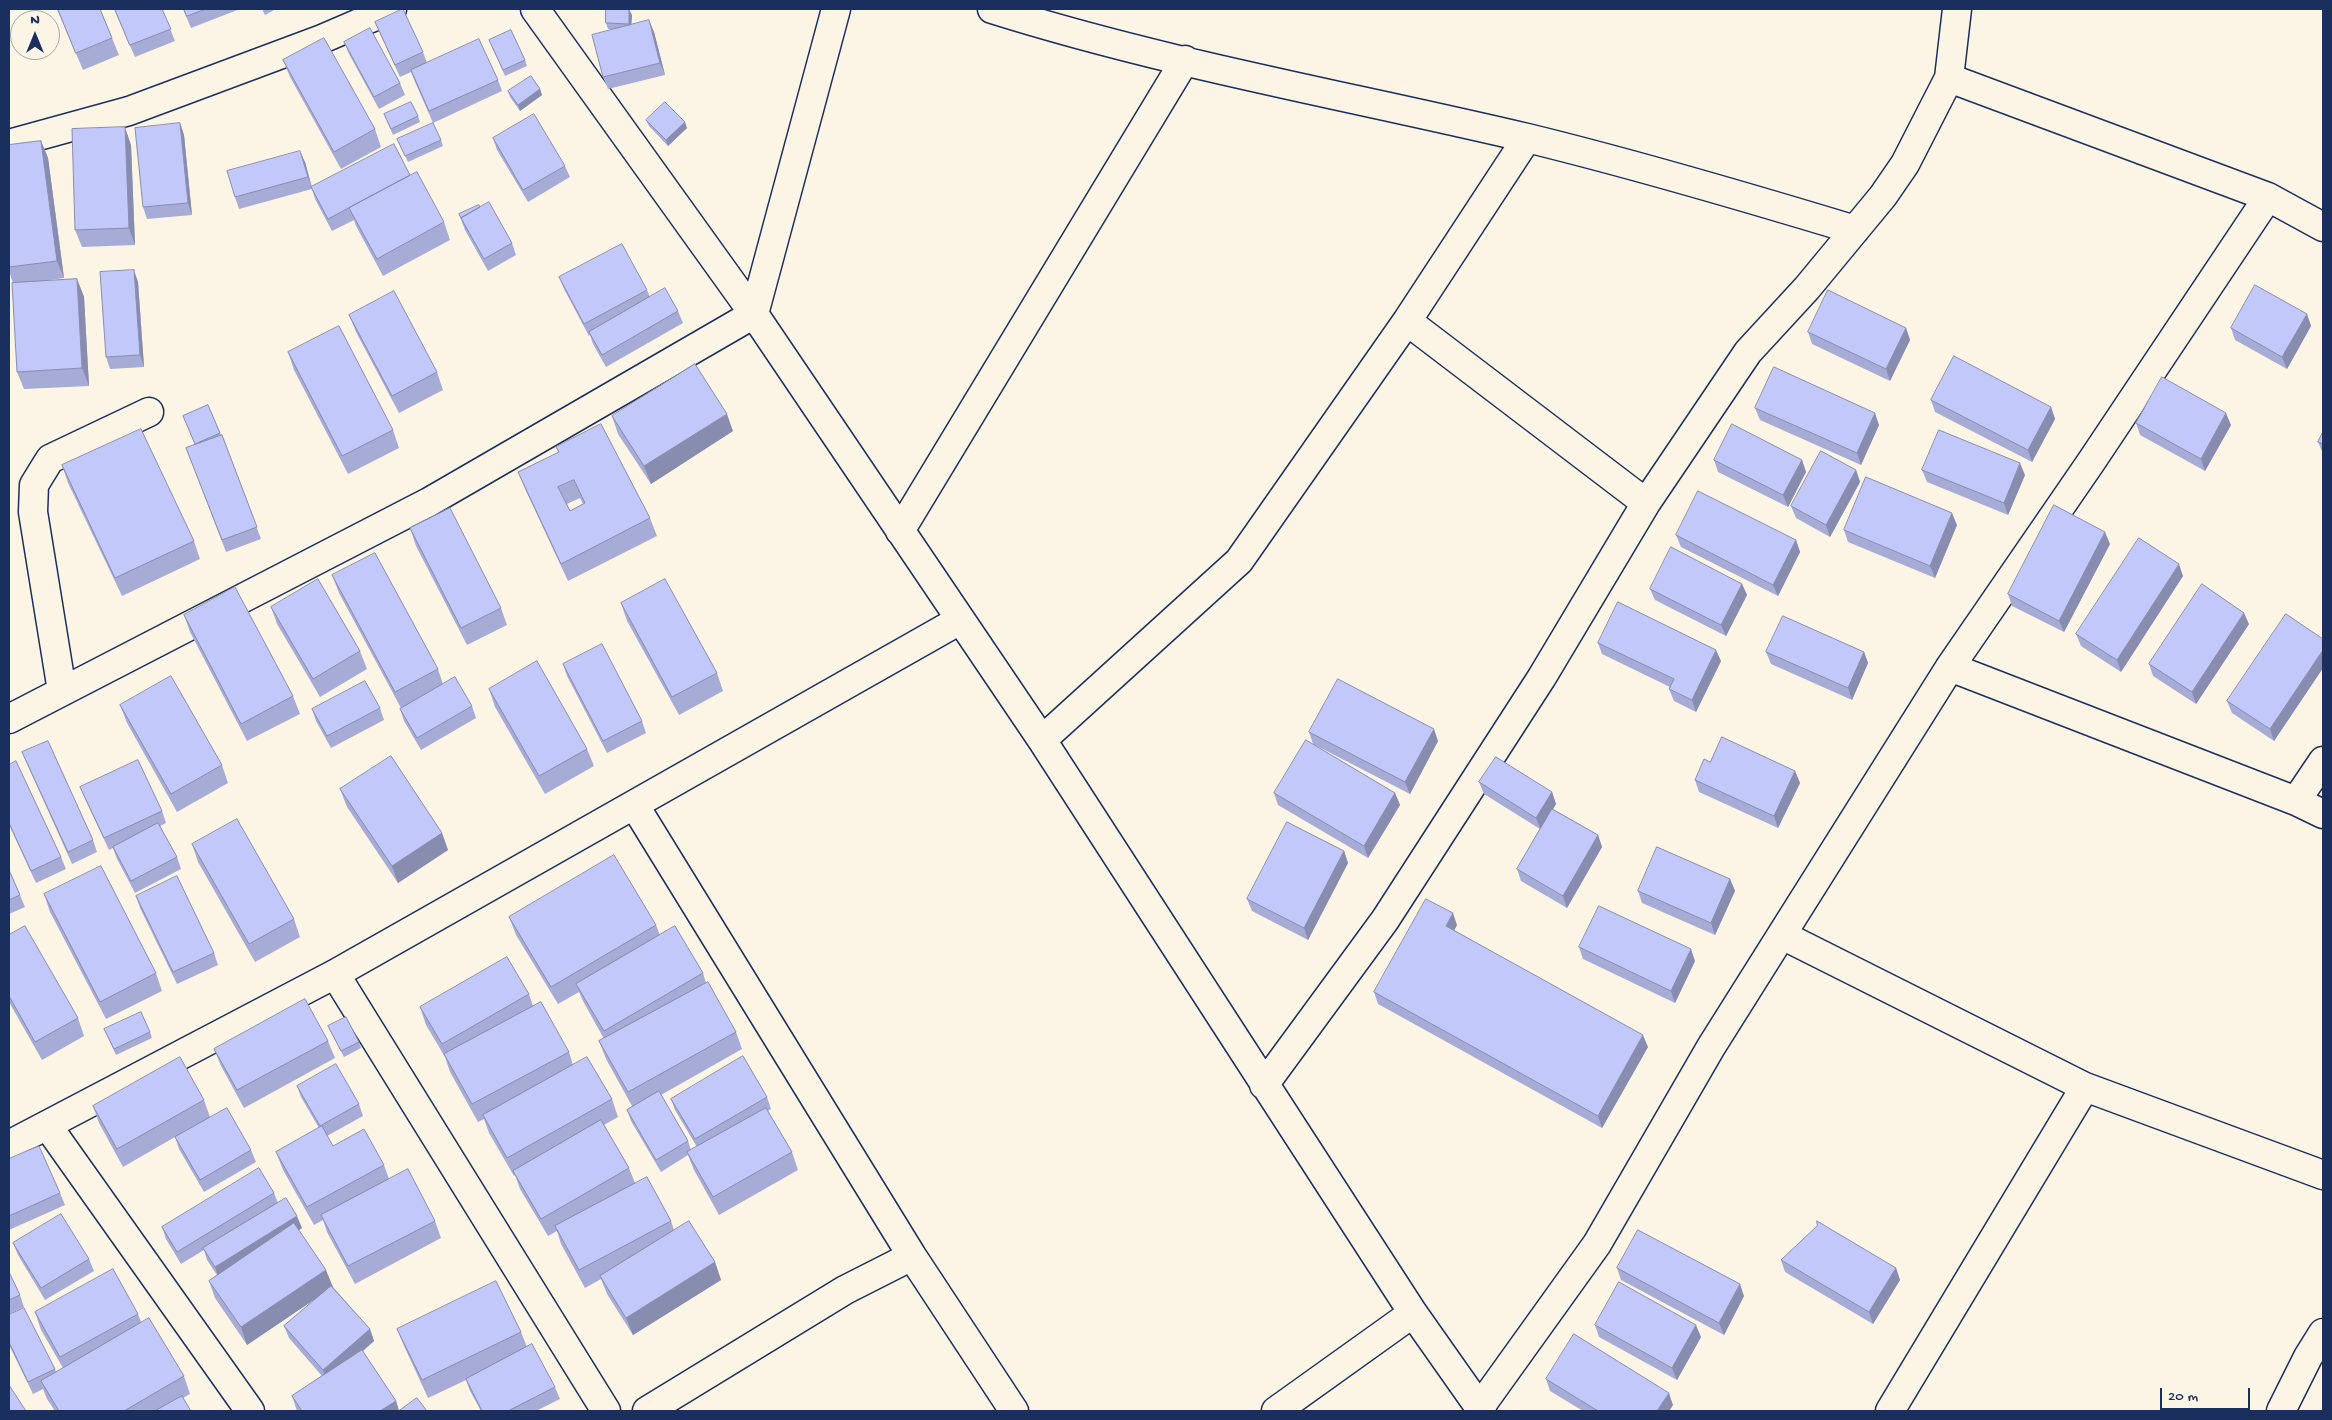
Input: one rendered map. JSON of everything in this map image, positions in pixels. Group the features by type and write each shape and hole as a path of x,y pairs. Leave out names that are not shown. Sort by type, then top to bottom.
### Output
{"street":[{"path":"9,144 129,111 322,39 392,9"},
{"path":"535,9 754,314 1042,740 1413,1313 1481,1409 1597,1244 1711,1047 1950,667 2091,462 2268,196"},
{"path":"9,719 429,502 754,314 836,9"},
{"path":"992,9 1043,25 1185,60 1527,138 1659,172 1855,230"},
{"path":"1264,1085 1390,912 1542,677 1646,503 1748,352 1807,288 1855,230 1905,164 1949,78 1957,9"},
{"path":"900,531 1185,60"},
{"path":"1949,78 2268,196 2323,227"},
{"path":"1042,740 1238,561 1407,321 1527,138"},
{"path":"1407,321 1646,503"},
{"path":"62,690 33,512 34,485 50,459 149,412"},
{"path":"9,1145 335,974 635,806 960,620"},
{"path":"1950,667 2296,801 2323,814"},
{"path":"2296,801 2323,760"},
{"path":"635,806 912,1256 1014,1411"},
{"path":"1782,935 2085,1087 2323,1175"},
{"path":"335,974 606,1411"},
{"path":"1890,1411 2085,1087"},
{"path":"47,1126 250,1411"},
{"path":"647,1411 845,1290 912,1256"},
{"path":"1276,1411 1413,1313"},
{"path":"2281,1411 2308,1357 2323,1333"}],"building":[{"path":"100,9 112,38 76,53 58,10"},
{"path":"115,9 162,9 171,29 130,45"},
{"path":"184,9 206,9 187,16"},
{"path":"403,9 423,52 395,65 375,22"},
{"path":"606,9 629,9 629,24 606,23"},
{"path":"649,20 660,63 603,77 592,35"},
{"path":"370,28 400,83 374,97 344,42"},
{"path":"511,30 525,60 503,70 489,40"},
{"path":"324,38 375,129 334,152 283,60"},
{"path":"479,39 498,80 429,111 411,70"},
{"path":"531,76 540,89 518,105 508,91"},
{"path":"411,102 418,116 391,129 384,114"},
{"path":"665,102 685,122 666,140 646,120"},
{"path":"534,114 565,166 523,190 493,138"},
{"path":"180,123 188,203 143,207 135,128"},
{"path":"433,123 441,140 405,156 397,139"},
{"path":"125,127 129,228 75,230 72,129"},
{"path":"41,141 57,261 9,267 9,145"},
{"path":"394,144 410,175 328,219 311,187"},
{"path":"300,151 308,177 235,197 227,171"},
{"path":"417,172 444,222 377,259 349,208"},
{"path":"489,202 512,243 484,259 461,218"},
{"path":"479,205 480,207 461,218 459,214"},
{"path":"622,244 647,290 584,324 559,277"},
{"path":"134,270 140,355 106,357 100,272"},
{"path":"77,279 82,368 17,372 12,283"},
{"path":"2255,285 2307,314 2282,357 2231,328"},
{"path":"665,288 678,311 602,355 589,332"},
{"path":"1828,290 1906,328 1886,369 1808,332"},
{"path":"394,291 437,372 392,396 349,315"},
{"path":"339,326 393,430 342,456 288,352"},
{"path":"1954,356 2051,407 2028,450 1931,400"},
{"path":"695,364 727,414 644,466 612,416"},
{"path":"1774,367 1875,413 1857,453 1755,408"},
{"path":"2162,377 2226,413 2201,459 2136,423"},
{"path":"208,405 220,433 195,444 183,416"},
{"path":"601,424 650,518 561,564 518,472 559,452 556,447","holes":["574,480 585,503 570,511 558,487"]},
{"path":"1732,424 1802,460 1783,495 1714,460"},
{"path":"141,429 194,541 115,578 62,465"},
{"path":"1939,430 2020,463 2004,503 1922,470"},
{"path":"2323,432 2323,444 2318,442"},
{"path":"222,435 257,527 222,540 186,448"},
{"path":"1821,451 1856,470 1826,525 1791,506"},
{"path":"1866,477 1952,513 1930,566 1844,530"},
{"path":"1698,491 1796,540 1773,585 1676,535"},
{"path":"2054,505 2105,532 2059,621 2008,594"},
{"path":"450,508 501,608 461,628 410,528"},
{"path":"2139,538 2179,564 2117,660 2076,634"},
{"path":"1671,547 1742,584 1721,625 1650,589"},
{"path":"375,553 438,669 395,692 332,575"},
{"path":"318,579 360,651 313,679 271,607"},
{"path":"665,579 717,673 672,697 621,603"},
{"path":"2202,584 2244,613 2192,692 2149,664"},
{"path":"235,587 293,696 241,724 184,615"},
{"path":"1618,602 1716,650 1692,700 1669,689 1674,679 1598,643"},
{"path":"2286,614 2323,639 2323,650 2270,729 2227,701"},
{"path":"1783,616 1864,652 1848,688 1766,652"},
{"path":"602,644 642,721 603,741 563,664"},
{"path":"537,661 587,749 539,776 489,689"},
{"path":"171,676 222,765 171,794 120,705"},
{"path":"455,677 472,706 417,738 400,709"},
{"path":"1338,679 1434,729 1405,782 1309,732"},
{"path":"365,681 380,708 327,736 312,709"},
{"path":"1722,737 1795,771 1774,816 1695,780 1704,759 1710,762"},
{"path":"1306,740 1395,793 1364,846 1274,793"},
{"path":"48,741 93,840 68,852 22,752"},
{"path":"391,756 442,833 392,866 340,789"},
{"path":"1496,757 1552,792 1536,818 1479,782"},
{"path":"138,760 162,811 104,838 80,787"},
{"path":"16,761 61,857 31,871 9,823 9,765"},
{"path":"1552,809 1598,835 1563,896 1517,869"},
{"path":"237,819 294,919 249,944 192,844"},
{"path":"1287,822 1344,851 1304,928 1247,899"},
{"path":"158,823 177,857 131,881 113,847"},
{"path":"1657,847 1730,879 1711,923 1638,891"},
{"path":"614,855 656,925 551,987 509,917"},
{"path":"101,866 156,973 100,1002 44,894"},
{"path":"9,870 20,895 9,900"},
{"path":"177,876 214,953 173,972 136,896"},
{"path":"1426,899 1453,913 1446,926 1643,1035 1598,1116 1374,992"},
{"path":"1599,906 1691,949 1671,991 1579,947"},
{"path":"25,926 78,1018 35,1042 9,996 9,935"},
{"path":"675,926 703,973 604,1031 576,984"},
{"path":"507,957 529,994 442,1044 420,1007"},
{"path":"708,982 736,1032 628,1092 599,1041"},
{"path":"305,999 328,1041 237,1090 214,1049"},
{"path":"541,1002 569,1052 472,1104 444,1054"},
{"path":"141,1012 150,1032 114,1049 104,1029"},
{"path":"346,1017 359,1042 341,1051 328,1026"},
{"path":"743,1056 767,1097 695,1139 671,1099"},
{"path":"180,1057 204,1100 117,1149 93,1106"},
{"path":"587,1057 612,1099 507,1158 483,1115"},
{"path":"336,1064 359,1104 320,1126 297,1086"},
{"path":"659,1091 688,1141 656,1160 627,1110"},
{"path":"227,1108 251,1150 200,1180 175,1137"},
{"path":"766,1108 792,1152 713,1197 687,1152"},
{"path":"601,1120 629,1168 541,1219 513,1171"},
{"path":"322,1126 333,1146 364,1129 384,1165 307,1207 276,1152"},
{"path":"39,1146 60,1193 9,1216 9,1159"},
{"path":"259,1168 274,1193 177,1252 162,1227"},
{"path":"408,1169 435,1221 348,1266 321,1215"},
{"path":"647,1177 671,1221 579,1270 555,1226"},
{"path":"286,1198 297,1216 215,1267 203,1248"},
{"path":"61,1214 89,1259 41,1288 13,1243"},
{"path":"689,1221 715,1262 626,1318 600,1276"},
{"path":"1817,1221 1896,1268 1869,1312 1781,1260 1817,1226"},
{"path":"294,1223 326,1270 241,1327 209,1281"},
{"path":"1638,1230 1740,1284 1719,1323 1617,1268"},
{"path":"113,1269 138,1314 60,1357 35,1312"},
{"path":"9,1272 20,1295 9,1300"},
{"path":"496,1281 521,1332 422,1380 397,1329"},
{"path":"1619,1282 1696,1325 1672,1368 1595,1325"},
{"path":"331,1286 370,1329 323,1370 284,1326"},
{"path":"24,1308 55,1369 28,1382 9,1342 9,1315"},
{"path":"149,1318 184,1376 124,1411 59,1411 41,1381"},
{"path":"1574,1334 1669,1393 1657,1411 1598,1411 1546,1379"},
{"path":"532,1344 555,1387 508,1411 482,1411 466,1379"},
{"path":"362,1350 396,1401 380,1411 302,1411 292,1396"},
{"path":"9,1385 26,1411 9,1411"},
{"path":"182,1396 191,1411 155,1411"},
{"path":"417,1398 427,1411 399,1411"}]}
